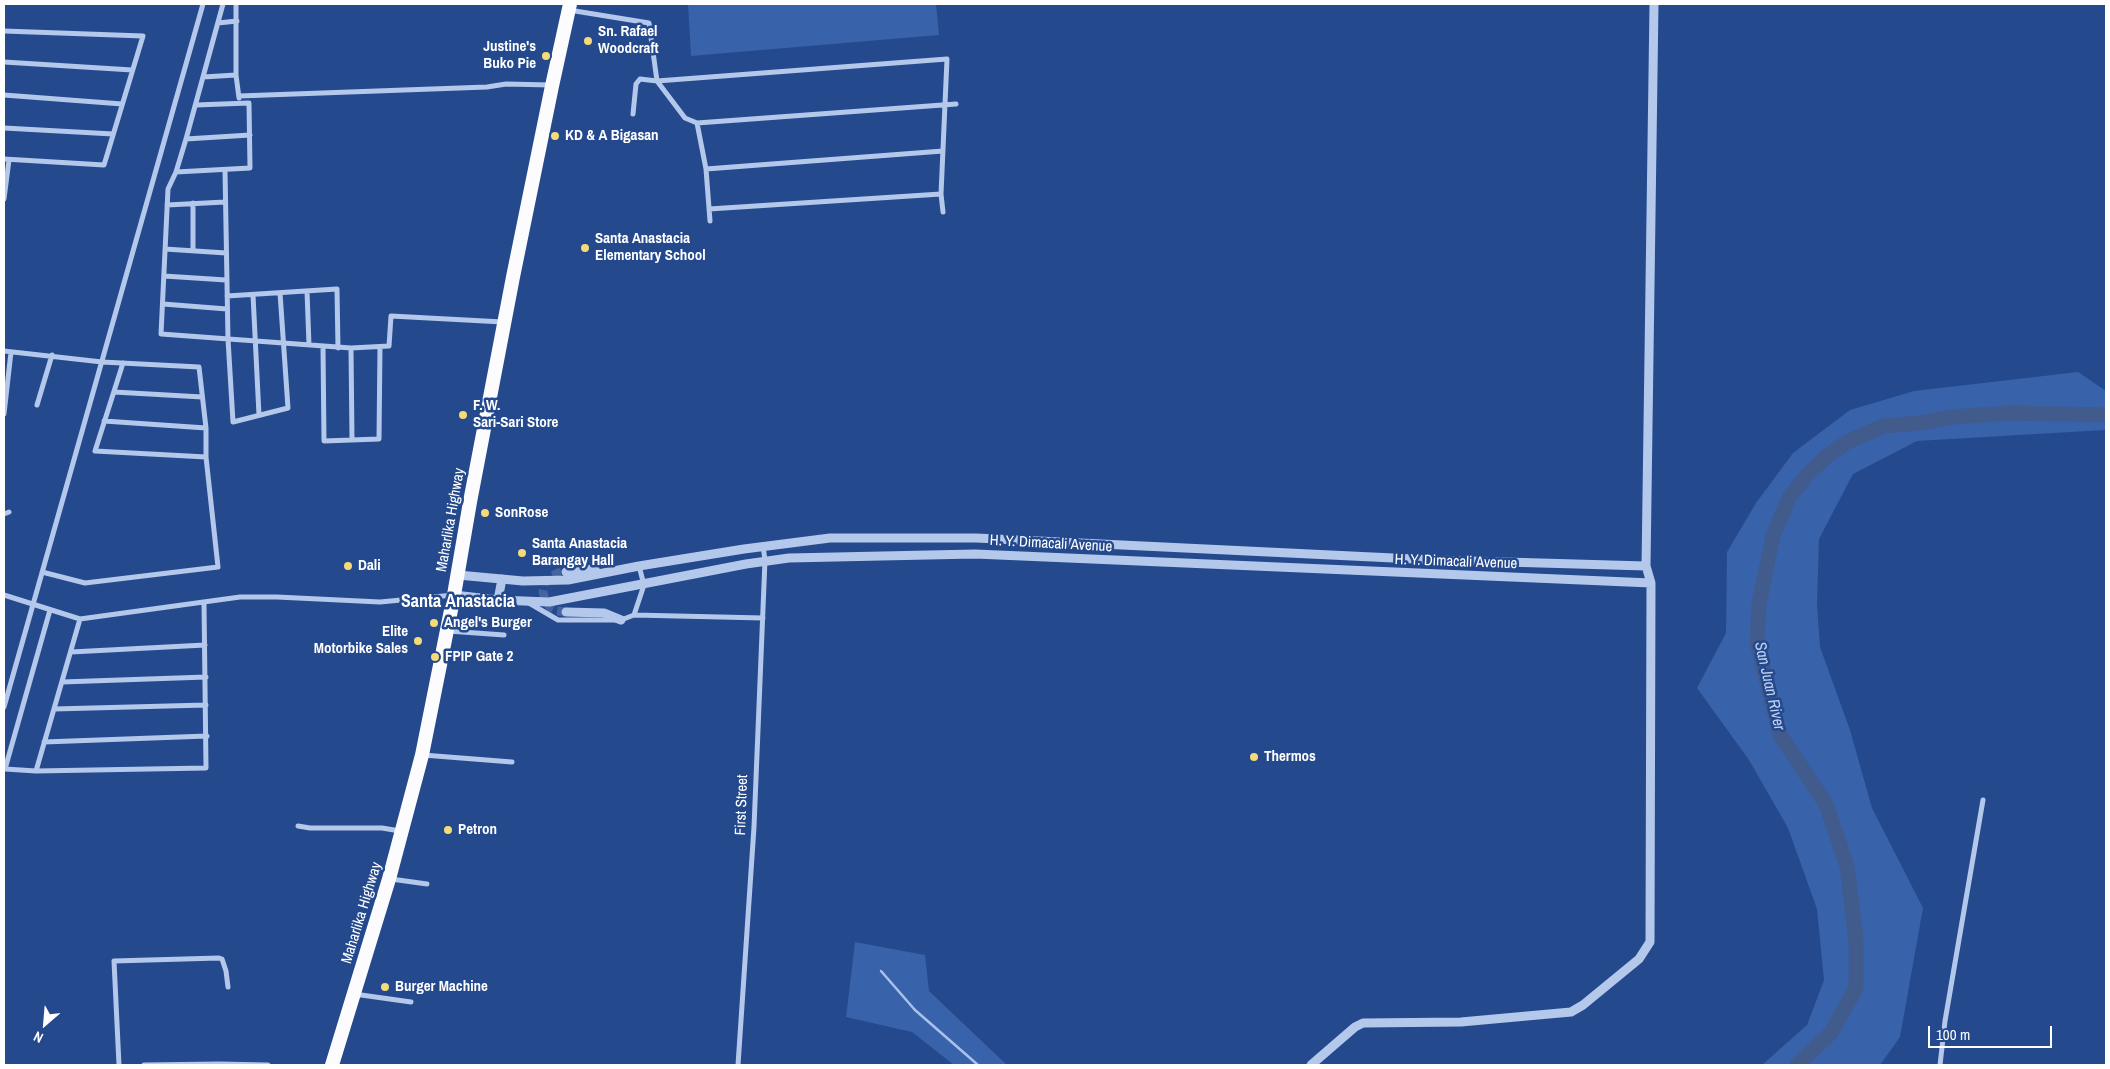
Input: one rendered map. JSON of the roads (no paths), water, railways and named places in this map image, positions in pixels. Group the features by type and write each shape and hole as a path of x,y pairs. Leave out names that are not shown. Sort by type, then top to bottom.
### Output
{"highway":[{"name":"Maharlika Highway","path":"332,1065 403,832 422,755 505,322 552,86 570,7"}],"street":[{"path":"4,707 203,4"},
{"path":"223,4 186,139 176,172 168,189 161,334 338,348 380,347 389,346 391,316 505,322"},
{"path":"236,4 236,75 239,103"},
{"path":"1311,1065 1363,1023 1461,1022 1571,1012 1614,980 1647,950 1650,942 1651,583 1646,566 1654,4"},
{"path":"570,7 649,23 657,81 685,118 697,123 946,103 956,104"},
{"path":"218,23 236,21"},
{"path":"4,31 143,36 104,166 7,159 4,199"},
{"path":"633,114 636,84 640,80 657,81 947,60 943,151 943,212"},
{"path":"4,62 132,70"},
{"path":"203,77 236,75"},
{"path":"239,96 487,87 506,84 552,86"},
{"path":"4,95 122,104"},
{"path":"176,172 250,168 249,103 196,105"},
{"path":"697,123 706,169 710,221"},
{"path":"4,128 113,134"},
{"path":"186,139 250,135"},
{"path":"706,169 943,151"},
{"path":"226,170 226,280 233,422 288,408 280,293"},
{"path":"709,209 942,194"},
{"path":"167,205 225,202"},
{"path":"192,203 193,250"},
{"path":"165,248 226,253"},
{"path":"164,276 226,280"},
{"path":"227,296 337,289 338,348"},
{"path":"307,291 309,345"},
{"path":"253,295 259,415"},
{"path":"163,304 227,309"},
{"path":"323,347 324,441 379,439 380,347"},
{"path":"351,348 352,440"},
{"path":"4,351 102,362 199,367 206,428 206,457 218,567 85,584 42,572"},
{"path":"4,414 12,352"},
{"path":"37,405 52,355"},
{"path":"123,363 95,451 206,457"},
{"path":"114,392 202,397"},
{"path":"104,421 206,428"},
{"name":"H. Y. Dimacali Avenue","path":"458,575 523,581 568,580 639,566 763,546 830,538 976,538 1435,560 1646,566"},
{"path":"976,538 976,554"},
{"name":"First Street","path":"738,1065 754,827 766,560 763,546"},
{"name":"H. Y. Dimacali Avenue","path":"454,595 498,600 549,602 766,560 831,556 976,554 1651,583"},
{"path":"634,614 644,584 639,566"},
{"path":"566,572 604,568 618,570"},
{"path":"498,600 502,579"},
{"path":"4,595 80,619 240,597 380,602 454,595"},
{"path":"527,601 558,620 621,620 634,614 763,618"},
{"path":"50,610 5,769 36,771 206,768 204,603"},
{"path":"566,612 604,613 621,620"},
{"path":"36,771 80,619"},
{"path":"447,630 504,635"},
{"path":"71,652 205,645"},
{"path":"62,682 206,677"},
{"path":"54,709 206,705"},
{"path":"44,742 207,736"},
{"path":"422,755 512,762"},
{"path":"1940,1065 1945,1021 1983,800"},
{"path":"298,826 310,828 382,828 403,832"},
{"path":"389,879 427,884"},
{"path":"119,1065 114,961 219,958 222,959 226,971 228,987"},
{"path":"354,994 411,1002"},
{"path":"144,1065 268,1065"}],"waterway":[{"name":"San Juan River","path":"1797,1065 1831,1033 1856,988 1856,940 1847,866 1826,804 1780,735 1757,643 1759,604 1773,536 1789,498 1807,475 1827,456 1847,442 1884,426 1920,423 1953,417 2010,413 2106,415"},
{"path":"881,971 915,1010 978,1065"}],"tunnel":[{"path":"566,572 550,577 545,583 543,592 545,600 550,607 557,611 566,612"}],"place":[{"name":"Sn. Rafael Woodcraft","path":"588,41"},
{"name":"Justine's Buko Pie","path":"546,56"},
{"name":"KD & A Bigasan","path":"555,136"},
{"name":"Santa Anastacia Elementary School","path":"585,248"},
{"name":"F. W. Sari-Sari Store","path":"463,415"},
{"name":"SonRose","path":"485,513"},
{"name":"Santa Anastacia Barangay Hall","path":"522,553"},
{"name":"Dali","path":"348,566"},
{"name":"Angel's Burger","path":"434,623"},
{"name":"Elite Motorbike Sales","path":"418,641"},
{"name":"FPIP Gate 2","path":"435,657"},
{"name":"Thermos","path":"1254,757"},
{"name":"Petron","path":"448,830"},
{"name":"Burger Machine","path":"385,987"}],"district":[{"name":"Santa Anastacia","path":"458,602"}]}
